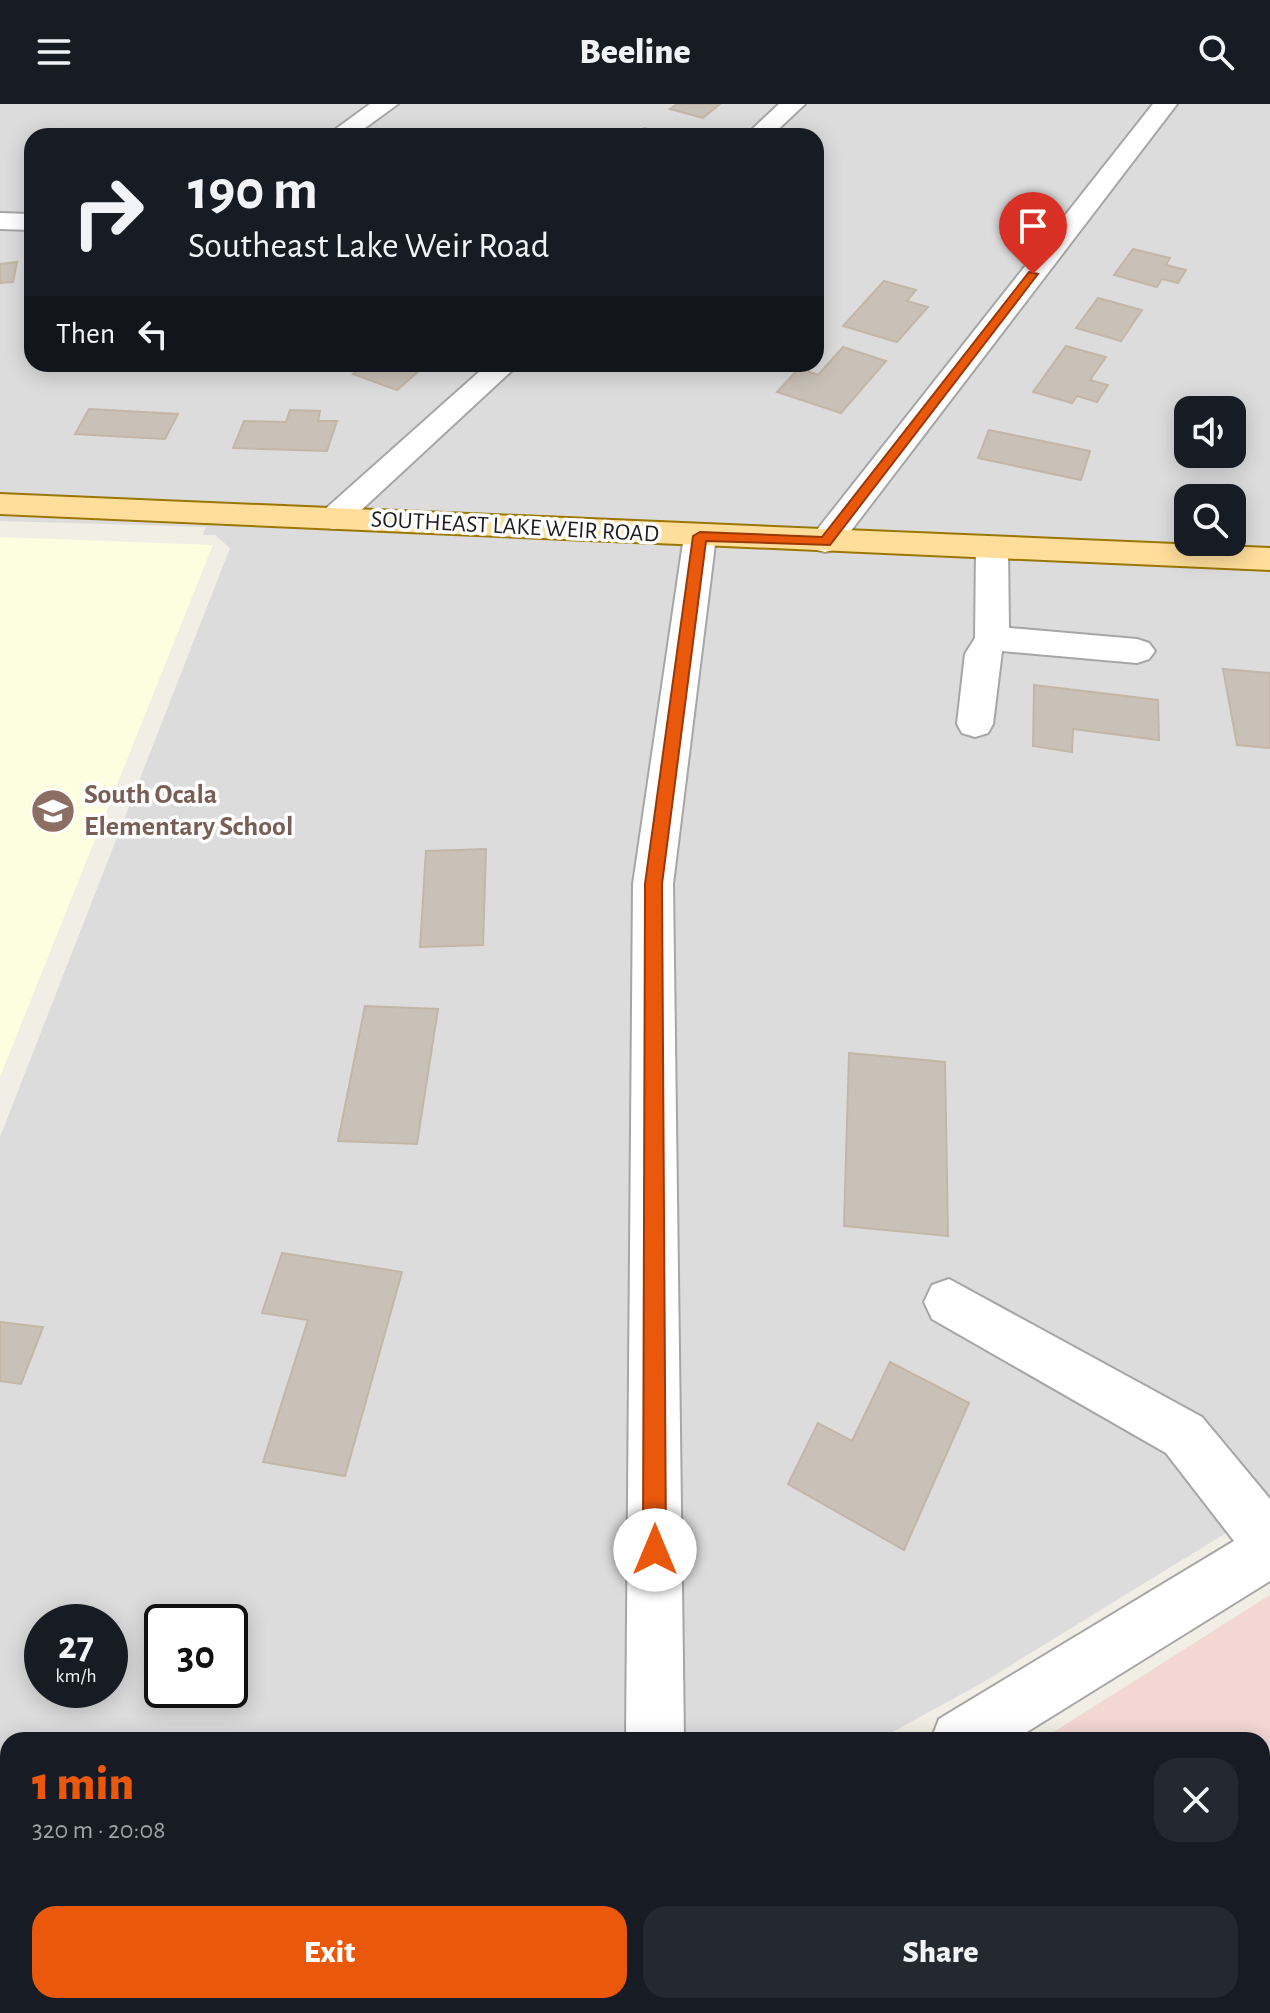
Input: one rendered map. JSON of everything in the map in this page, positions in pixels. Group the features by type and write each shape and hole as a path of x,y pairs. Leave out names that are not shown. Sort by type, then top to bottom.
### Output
{"main road":[{"name":"SOUTHEAST LAKE WEIR ROAD","path":"0,504 1270,559"}],"street":[{"path":"350,128 386,104"},
{"path":"766,128 793,104"},
{"path":"825,542 1165,104"},
{"path":"0,221 24,222"},
{"path":"333,519 496,372"},
{"path":"655,1732 653,884 700,536"},
{"path":"975,724 983,654 992,638 992,548"},
{"path":"992,638 1137,651"},
{"path":"949,1302 1184,1435 1270,1542"},
{"path":"973,1732 1270,1550"}],"shaded area":[{"path":"0,104 1270,104 1270,548 1246,547 1246,484 1174,484 1174,544 0,493"},
{"path":"0,516 1270,571 1270,1506 982,1683 893,1732 0,1732 0,1137 230,548 215,535 203,535 206,527 0,521"},
{"name":"South Ocala Elementary School","path":"0,537 213,545 0,1077"},
{"path":"1270,1595 1270,1732 1054,1732"}],"building":[{"path":"677,104 720,104 703,118 670,109"},
{"path":"1133,249 1170,258 1166,265 1186,270 1178,283 1162,279 1157,287 1114,275"},
{"path":"17,262 13,282 0,283 0,264"},
{"path":"884,281 916,290 907,301 928,307 897,342 843,326"},
{"path":"1098,298 1142,310 1121,341 1076,328"},
{"path":"1066,346 1106,357 1090,380 1108,385 1097,402 1077,396 1072,403 1033,392"},
{"path":"843,347 886,361 841,413 777,392 795,372 818,375 824,372"},
{"path":"355,372 418,372 397,390 353,374"},
{"path":"89,409 178,414 165,439 75,434"},
{"path":"290,410 320,411 318,421 337,421 327,451 233,448 244,421 286,422"},
{"path":"989,430 1090,451 1081,480 978,458"},
{"path":"1223,669 1270,673 1270,748 1237,745"},
{"path":"1034,685 1158,700 1159,740 1073,729 1072,752 1033,746"},
{"path":"486,849 483,945 420,947 426,851"},
{"path":"365,1006 438,1009 417,1144 338,1141"},
{"path":"849,1053 945,1062 948,1236 844,1226"},
{"path":"282,1253 402,1272 345,1476 263,1462 308,1320 262,1313"},
{"path":"0,1322 43,1327 21,1384 0,1381"},
{"path":"890,1362 969,1403 904,1550 788,1484 818,1423 852,1441"}],"place":[{"name":"South Ocala Elementary School","path":"53,811"}],"route":[{"path":"655,1550 653,884 700,536 825,542 1033,274"}]}
